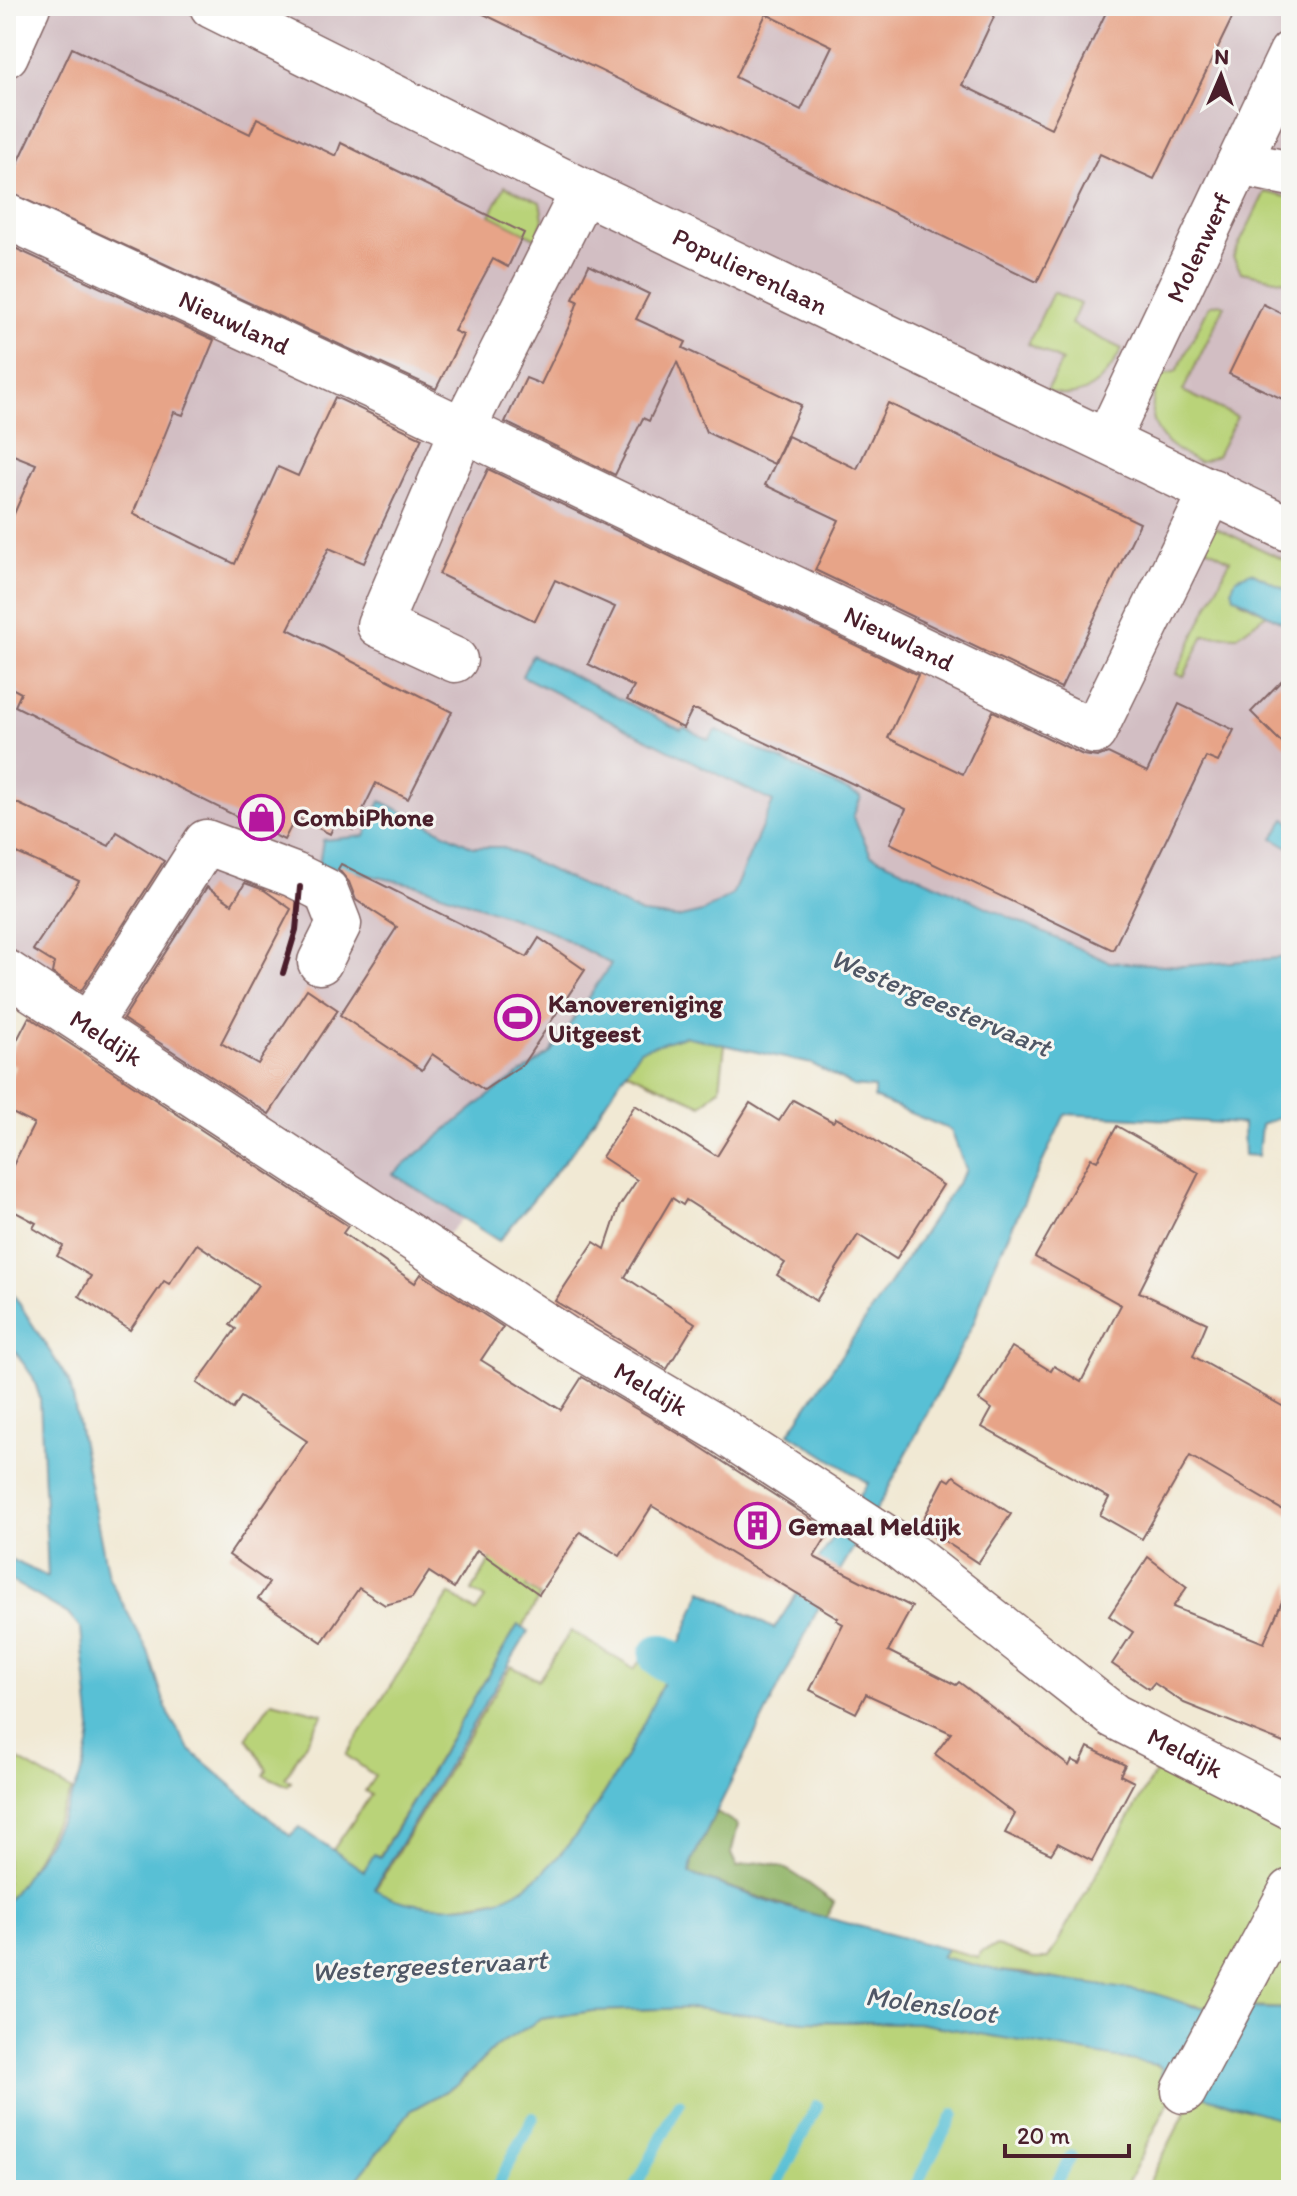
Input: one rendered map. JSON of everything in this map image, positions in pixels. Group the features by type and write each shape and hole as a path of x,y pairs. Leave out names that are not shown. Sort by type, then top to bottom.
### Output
{"street":[{"path":"6,55 28,6"},
{"name":"Populierenlaan","path":"212,6 583,191 1107,441 1212,491 1280,515"},
{"name":"Molenwerf","path":"1107,441 1291,53"},
{"path":"1239,163 1291,174"},
{"path":"455,660 379,625 462,431 583,191"},
{"name":"Nieuwland","path":"6,216 1094,732 1212,491"},
{"path":"89,1025 206,842 294,875 326,891 339,924 320,962"},
{"name":"Meldijk","path":"6,972 565,1338 721,1430 896,1544 1114,1716 1291,1807"},
{"path":"1184,2091 1291,1891"}],"shaded area":[{"path":"6,6 1291,6 1291,979 688,977 448,1234 6,968"}],"green space":[{"path":"505,186 540,202 543,219 537,239 490,215"},
{"path":"1265,192 1291,198 1291,282 1241,272 1233,257"},
{"path":"1053,292 1080,304 1071,324 1122,349 1101,380 1083,392 1060,394 1047,390 1062,361 1028,344"},
{"path":"1225,305 1183,391 1237,417 1217,456 1199,462 1163,439 1153,418 1153,406 1160,376 1177,371 1209,306"},
{"path":"1212,526 1291,563 1291,592 1251,572 1240,601 1267,614 1237,636 1204,635 1184,676 1176,674 1230,560 1203,546"},
{"path":"684,1036 725,1044 720,1088 702,1105 626,1071 640,1049"},
{"path":"503,1539 532,1576 526,1587 540,1596 522,1628 518,1625 379,1857 364,1871 333,1850 371,1795 365,1791 375,1776 346,1755 450,1594 476,1612 485,1599 472,1591"},
{"path":"571,1631 634,1669 639,1662 668,1673 624,1761 585,1824 540,1875 517,1892 504,1897 429,1907 396,1900 375,1890 511,1666 538,1680"},
{"path":"272,1701 323,1714 285,1778 291,1782 288,1786 264,1775 267,1770 247,1737"},
{"path":"6,1753 72,1791 26,1877 6,1902"},
{"path":"1162,1760 1291,1826 1291,1871 1208,2008 1025,1973 999,1971 941,1957 946,1949 978,1957 980,1952 997,1946 1033,1959 1048,1959"},
{"path":"717,1812 738,1825 731,1854 737,1867 765,1863 777,1865 800,1877 834,1902 826,1919 690,1874 692,1860"},
{"path":"1291,1910 1291,2009 1251,2007"},
{"path":"694,2008 805,2021 918,2023 1141,2060 1162,2068 1176,2083 1176,2088 1124,2190 348,2190 411,2110 459,2084 496,2046 541,2019 592,2011"},
{"path":"1197,2090 1291,2122 1291,2190 1145,2190"}],"water":[{"path":"1251,572 1291,592 1291,627 1234,596 1232,588 1236,578"},
{"path":"532,655 681,730 683,727 709,740 716,730 861,797 853,817 871,855 1109,962 1184,966 1291,957 1291,1113 1261,1125 1258,1156 1244,1155 1243,1124 1065,1114 993,1268 974,1322 886,1493 823,1599 692,1860 690,1874 778,1905 946,1949 941,1957 999,1971 1154,1993 1195,2007 1291,2009 1291,2122 1206,2097 1176,2083 1160,2083 1162,2068 1157,2065 918,2023 805,2021 694,2008 592,2011 541,2019 496,2046 458,2084 411,2110 348,2190 6,2190 6,1902 47,1843 72,1796 82,1773 91,1729 81,1629 68,1614 6,1578 6,1557 48,1577 40,1398 33,1377 6,1339 6,1283 70,1383 108,1576 148,1651 168,1714 190,1750 290,1836 299,1827 364,1871 374,1854 380,1857 518,1625 528,1632 378,1882 375,1889 406,1902 448,1906 488,1902 516,1892 545,1870 574,1838 627,1755 671,1666 702,1590 774,1629 868,1483 789,1433 966,1170 951,1130 874,1098 874,1088 853,1086 812,1064 684,1036 640,1050 576,1147 499,1241 393,1174 487,1097 550,1053 611,964 548,930 421,886 319,865 323,840 365,836 381,801 473,847 502,847 643,914 677,918 702,912 732,895 773,802 522,676"},
{"path":"1285,819 1291,822 1291,848 1273,838"}],"building":[{"path":"467,6 999,6 962,85 1051,128 1109,6 1238,6 1154,179 1100,154 1037,282","holes":["766,14 832,46 801,110 735,77"]},
{"path":"72,48 250,134 257,118 336,156 341,143 524,233 508,267 493,259 454,331 463,335 436,389 9,192 8,184"},
{"path":"6,244 214,340 183,415 174,412 133,514 235,564 278,467 298,476 335,397 422,438 364,563 329,548 288,629 452,712 408,799 376,783 353,830 336,821 330,834 296,817 284,840 15,706 21,693 6,685 6,532 36,464 6,452"},
{"path":"589,265 649,294 636,319 686,342 683,348 801,405 774,464 706,432 677,362 649,421 643,418 615,475 505,422 526,378 541,384 570,324 578,301 573,299"},
{"path":"1263,304 1291,318 1291,403 1229,374"},
{"path":"888,403 1140,523 1061,688 815,570 839,520 765,485 788,436 857,469"},
{"path":"488,469 918,675 888,738 963,774 993,711 1083,755 1097,757 1108,753 1147,772 1179,704 1234,730 1218,762 1206,757 1113,950 890,843 906,809 697,710 692,710 683,728 627,700 634,687 588,664 615,607 555,580 535,621 439,574"},
{"path":"1291,671 1291,752 1251,712"},
{"path":"6,798 109,846 117,832 164,861 81,991 52,973 54,963 33,950 79,881 6,848"},
{"path":"341,864 527,957 539,938 585,970 523,1064 484,1090 432,1054 422,1070 340,1015 397,927 356,900 349,882 338,869"},
{"path":"245,883 264,890 291,909 221,1043 258,1064 307,989 338,1010 269,1114 123,1019 207,887 232,904"},
{"path":"29,1017 348,1226 343,1233 415,1283 421,1274 503,1327 481,1360 561,1410 582,1377 691,1441 830,1531 814,1557 912,1607 888,1651 956,1685 959,1682 1069,1766 1072,1760 1080,1764 1088,1747 1125,1765 1120,1775 1134,1782 1092,1861 1058,1843 1051,1854 1005,1833 1015,1814 935,1754 951,1733 866,1694 856,1713 810,1690 843,1624 836,1620 838,1618 652,1506 620,1556 580,1532 539,1594 477,1550 454,1588 429,1572 412,1598 385,1605 359,1588 322,1642 258,1599 269,1583 229,1555 307,1441 241,1397 233,1409 197,1383 236,1329 230,1325 258,1285 197,1244 169,1284 164,1281 130,1330 79,1296 91,1276 57,1256 63,1246 33,1228 36,1223 6,1207 6,1179 34,1124 6,1110 6,1086 16,1066 6,1061"},
{"path":"793,1100 833,1122 836,1118 859,1130 943,1185 896,1259 858,1235 816,1301 777,1275 785,1263 686,1200 683,1205 672,1198 625,1277 695,1323 667,1369 555,1301 594,1242 605,1249 619,1207 637,1180 602,1157 635,1105 717,1156 750,1103 779,1121"},
{"path":"1117,1126 1199,1173 1139,1292 1207,1323 1193,1356 1291,1411 1291,1515 1190,1456 1142,1539 1100,1515 1109,1498 982,1427 992,1409 979,1400 1012,1347 1051,1371 1054,1366 1081,1382 1121,1305 1035,1257 1091,1158 1097,1161"},
{"path":"954,1476 1011,1514 978,1563 920,1525 945,1478 950,1481"},
{"path":"1148,1557 1187,1587 1173,1607 1264,1643 1291,1581 1291,1746 1184,1703 1154,1683 1149,1689 1112,1664 1133,1632 1109,1616"}],"waterway":[{"path":"661,1656 720,1693"},
{"path":"634,2190 679,2103"},
{"path":"774,2190 817,2106"},
{"path":"913,2190 954,2114"},
{"path":"495,2190 533,2118"},
{"path":"1053,2190 1071,2156"}],"railway":[{"path":"283,973 296,930 300,887"}],"place":[{"name":"CombiPhone","path":"262,817"},
{"name":"Kanovereniging Uitgeest","path":"517,1018"},
{"name":"Gemaal Meldijk","path":"757,1526"}],"water label":[{"name":"Westergeestervaart","path":"941,1002"},
{"name":"Westergeestervaart","path":"429,1965"},
{"name":"Molensloot","path":"931,2004"}]}
